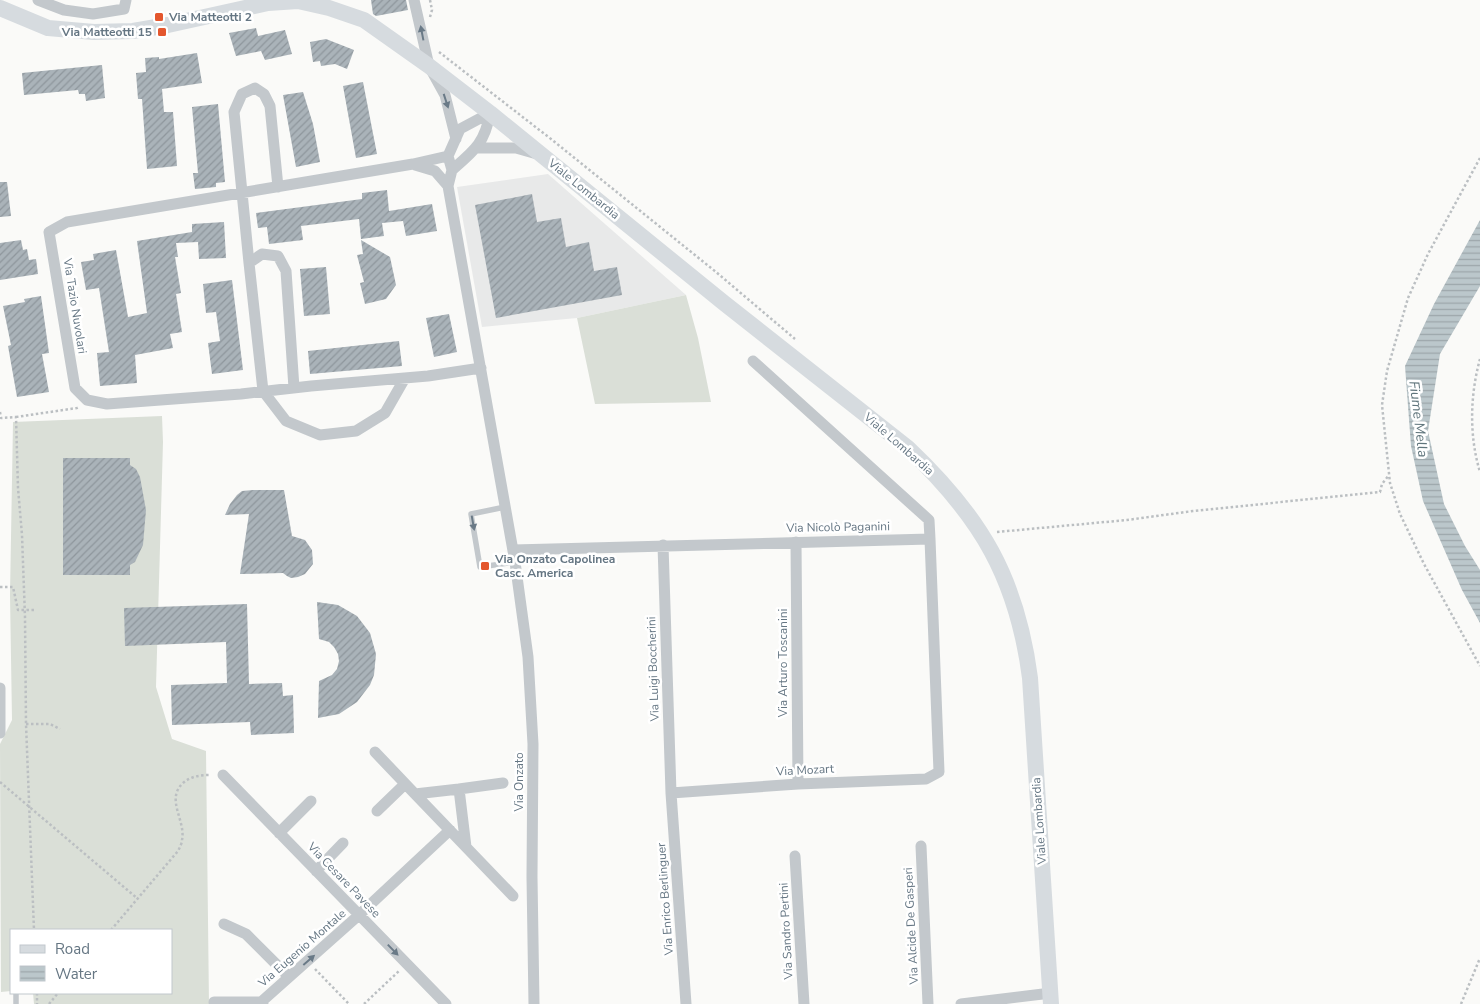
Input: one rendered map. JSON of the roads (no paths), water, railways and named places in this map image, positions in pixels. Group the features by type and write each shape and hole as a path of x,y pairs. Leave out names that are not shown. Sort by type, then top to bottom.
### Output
{"street":[{"path":"38,0 64,10 93,14 124,9 126,0"},
{"name":"Viale Lombardia","path":"0,8 48,28 94,32 133,31 268,3 299,0 364,20 429,66 490,113 732,309 908,448 940,480 962,506 984,537 1007,583 1026,644 1030,678 1051,998"},
{"path":"414,0 429,66 445,95 456,138"},
{"path":"61,30 64,10"},
{"path":"93,14 94,32"},
{"path":"278,187 270,106 264,94 255,88 242,94 234,112 263,391 286,422 320,435 356,431 385,413 405,378"},
{"path":"448,186 452,170 448,156 460,129 490,113"},
{"path":"452,170 477,148 488,129 490,113"},
{"path":"477,148 516,148 544,157"},
{"name":"Via Tazio Nuvolari","path":"263,391 106,404 87,400 75,388 49,232 67,222 413,164 448,156"},
{"path":"413,164 435,171 448,186"},
{"name":"Via Onzato","path":"448,186 513,550 528,657 533,744 532,877 534,1004"},
{"path":"249,263 262,254 278,256 286,271 294,388"},
{"path":"752,361 929,520 930,539"},
{"path":"263,391 405,378 481,368"},
{"name":"Via Nicolò Paganini","path":"513,550 930,539"},
{"name":"Via Mozart","path":"671,793 798,784 926,779 939,772 930,539"},
{"name":"Via Arturo Toscanini","path":"796,542 798,784"},
{"name":"Via Luigi Boccherini","path":"663,545 671,793"},
{"path":"0,688 0,733"},
{"path":"375,752 513,896"},
{"name":"Via Cesare Pavese","path":"223,775 446,1004"},
{"path":"414,794 504,783"},
{"path":"377,811 405,784"},
{"path":"459,789 466,847"},
{"name":"Via Enrico Berlinguer","path":"671,793 686,1004"},
{"path":"279,833 311,802"},
{"name":"Via Eugenio Montale","path":"262,1003 360,915 450,830"},
{"path":"316,870 343,843"},
{"name":"Via Alcide De Gasperi","path":"921,846 928,1004"},
{"name":"Via Sandro Pertini","path":"795,856 804,1004"},
{"path":"224,924 246,934 289,977"},
{"path":"961,1004 1051,998"},
{"path":"214,1002 262,1003"}],"lane":[{"path":"505,507 471,514 480,567 515,562"}],"water":[{"name":"Fiume Mella","path":"1480,220 1480,286 1440,354 1428,431 1444,504 1465,546 1480,570 1480,623 1462,590 1423,501 1411,446 1405,366 1434,304"}],"place":[{"name":"Via Matteotti 2","path":"159,17"},
{"name":"Via Matteotti 15","path":"162,32"},
{"name":"Via Onzato Capolinea Casc. America","path":"485,566"}]}
